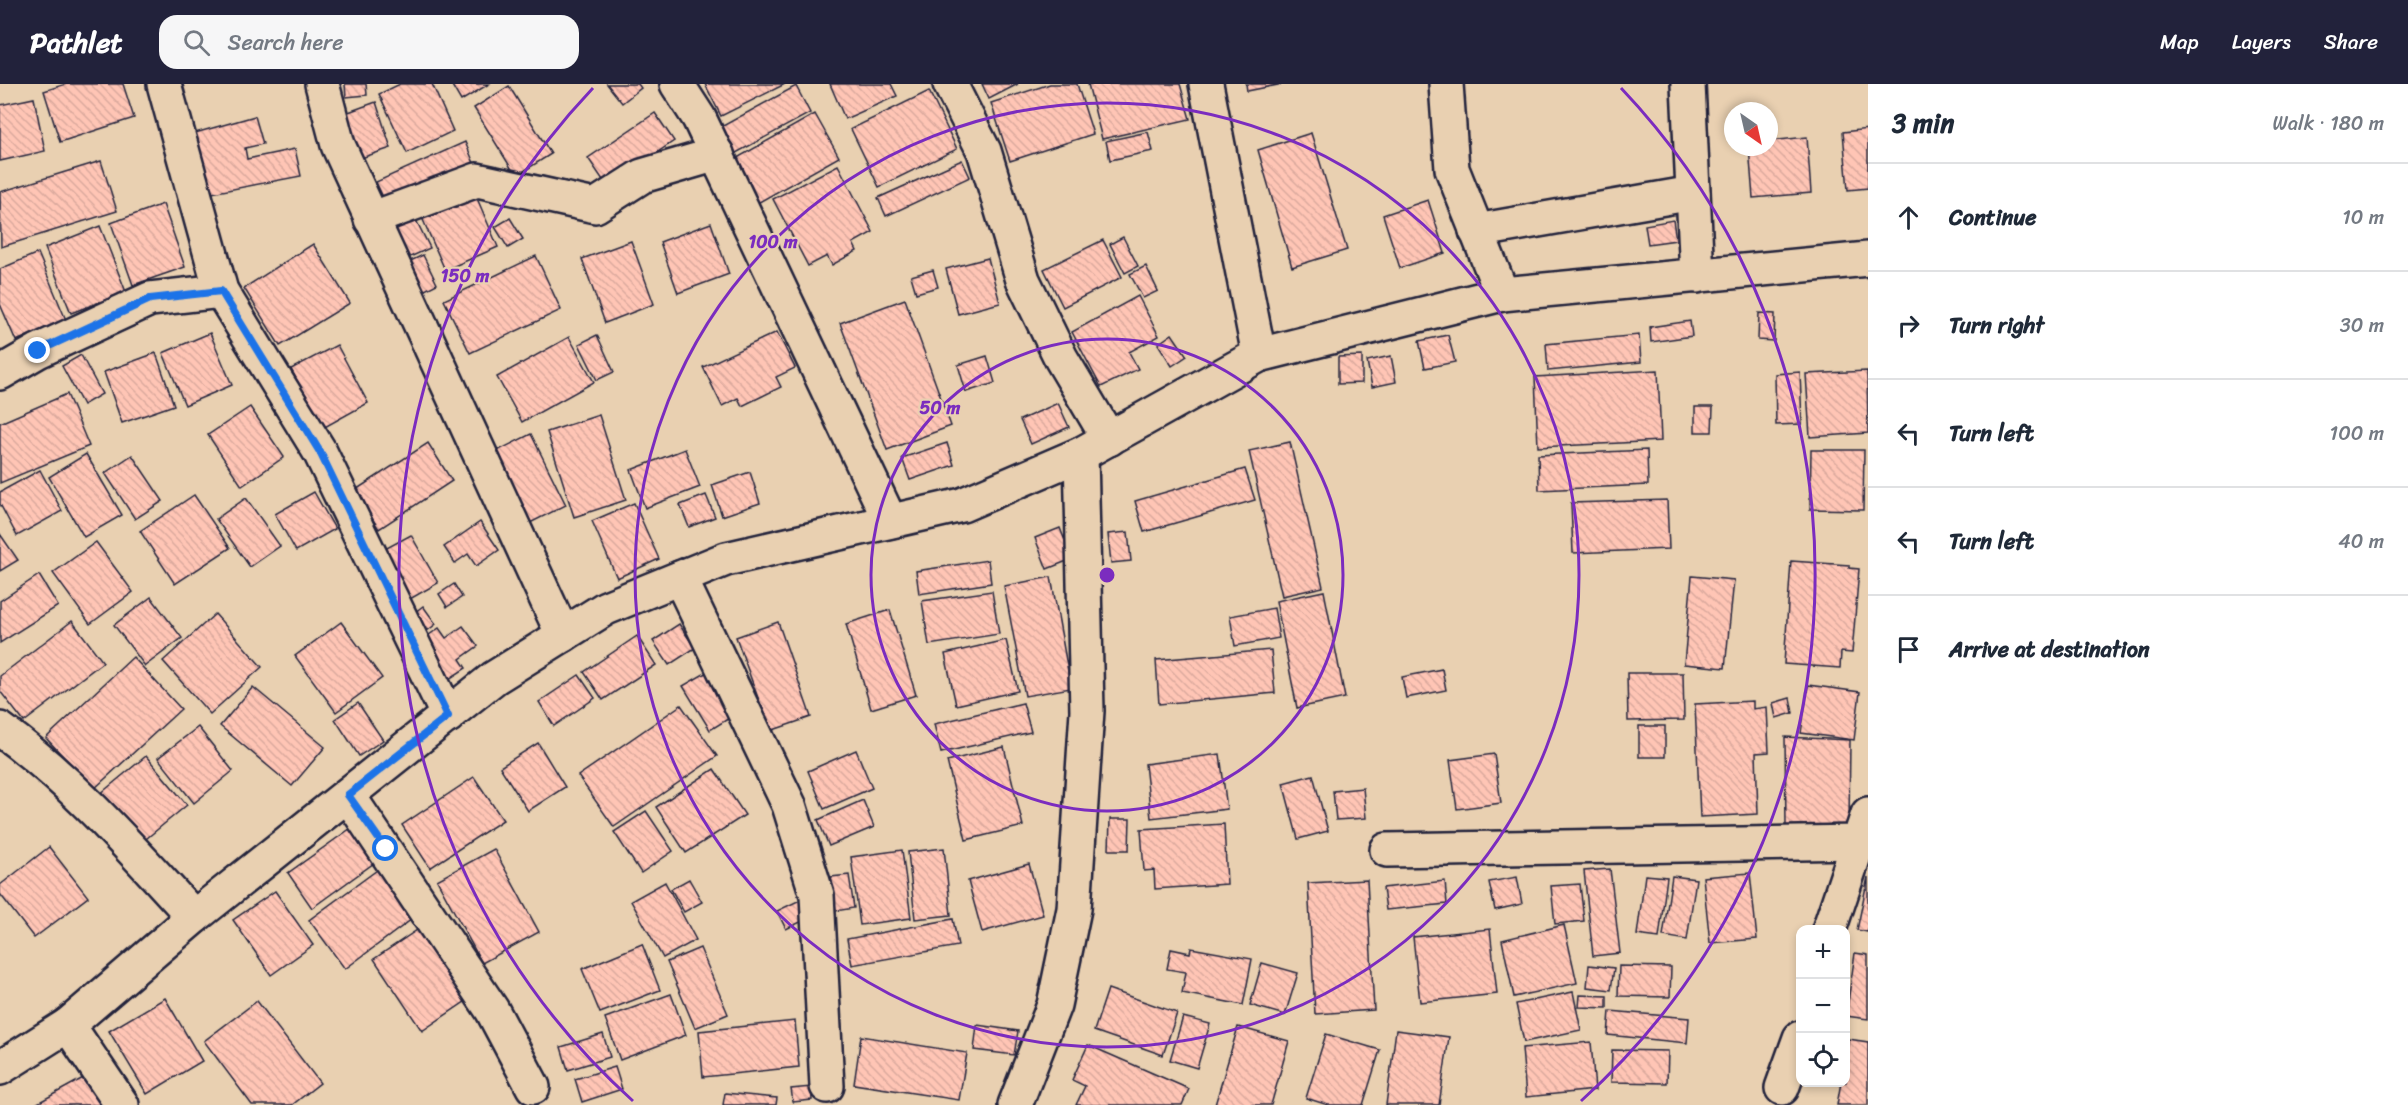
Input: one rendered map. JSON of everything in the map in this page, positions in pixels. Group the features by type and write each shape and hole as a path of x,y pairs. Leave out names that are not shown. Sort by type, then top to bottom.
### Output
{"street":[{"path":"164,84 221,291 320,452 448,716"},
{"path":"322,84 338,145 563,635"},
{"path":"677,84 699,118 717,154 890,521"},
{"path":"950,84 984,151 1023,280 1061,358 1109,439"},
{"path":"1206,84 1259,355"},
{"path":"1446,84 1452,169 1502,294"},
{"path":"1688,84 1697,276"},
{"path":"371,219 477,180 595,206 642,176 717,154"},
{"path":"1476,231 1693,193"},
{"path":"0,1068 68,1025 194,917 494,678 606,608 726,559 962,505 1081,454 1259,355 1502,294 1868,259"},
{"path":"0,373 38,351 150,299 221,291"},
{"path":"1016,1105 1054,1005 1074,909 1087,711 1081,454"},
{"path":"680,578 789,805 817,895 826,1086"},
{"path":"0,729 92,807 194,917"},
{"path":"348,795 492,1010 532,1087"},
{"path":"1387,850 1863,828 1831,925"},
{"path":"68,1025 122,1105"},
{"path":"1782,1088 1796,1049"}],"building":[{"path":"66,84 123,84 134,118 60,142 44,91"},
{"path":"345,84 366,84 367,95 346,97"},
{"path":"400,84 432,84 453,131 407,153 379,94"},
{"path":"451,84 489,84 461,101"},
{"path":"607,84 638,84 641,88 622,103"},
{"path":"705,84 785,84 721,116"},
{"path":"830,84 891,84 897,96 845,119"},
{"path":"982,84 1018,84 989,99"},
{"path":"1050,84 1077,84 1093,134 1010,161 991,103"},
{"path":"1088,84 1180,84 1190,119 1102,139"},
{"path":"1246,84 1283,84 1247,91"},
{"path":"509,86 551,154 516,176 474,108"},
{"path":"796,86 810,113 736,153 721,127"},
{"path":"929,91 957,149 879,187 851,129"},
{"path":"34,98 45,151 0,161 0,105"},
{"path":"376,102 391,148 358,159 343,114"},
{"path":"655,113 674,141 607,186 588,158"},
{"path":"815,114 839,157 754,205 730,162"},
{"path":"255,116 263,144 245,148 247,159 295,149 301,176 207,194 188,135"},
{"path":"1868,129 1868,188 1848,190 1843,132"},
{"path":"1148,132 1153,151 1110,160 1106,141"},
{"path":"1311,133 1347,250 1292,267 1258,150"},
{"path":"1807,137 1811,193 1753,198 1750,156 1778,156 1778,140"},
{"path":"465,142 477,170 389,210 376,182"},
{"path":"962,160 970,177 886,216 878,198"},
{"path":"101,161 117,211 1,247 0,192"},
{"path":"838,165 873,232 853,243 857,251 832,265 827,256 808,266 773,199"},
{"path":"473,189 498,247 445,270 420,213"},
{"path":"1428,200 1445,253 1400,268 1383,215"},
{"path":"163,204 185,267 133,285 111,223"},
{"path":"411,210 430,248 408,258 390,221"},
{"path":"510,218 523,239 508,248 495,227"},
{"path":"1673,220 1676,240 1648,244 1645,225"},
{"path":"711,223 729,274 678,293 660,242"},
{"path":"100,226 126,292 71,313 45,248"},
{"path":"1123,237 1138,266 1125,273 1110,244"},
{"path":"1103,240 1122,277 1063,307 1044,269"},
{"path":"631,241 654,304 605,323 582,259"},
{"path":"313,244 350,303 280,346 244,288"},
{"path":"38,253 66,320 16,341 0,304 0,269"},
{"path":"423,255 437,284 415,295 400,266"},
{"path":"536,256 561,310 470,353 444,300"},
{"path":"988,258 1000,303 958,314 946,269"},
{"path":"1146,266 1158,291 1143,298 1130,274"},
{"path":"933,270 938,287 916,293 911,276"},
{"path":"1138,296 1159,336 1129,352 1138,369 1101,387 1072,332"},
{"path":"905,299 951,426 887,450 840,323"},
{"path":"1759,313 1775,314 1774,341 1758,340"},
{"path":"1690,321 1692,336 1651,342 1650,327"},
{"path":"777,332 795,368 776,377 781,387 742,406 738,398 722,406 703,367"},
{"path":"210,333 232,385 185,405 163,353"},
{"path":"1172,334 1187,356 1172,366 1158,344"},
{"path":"597,335 614,372 597,380 579,344"},
{"path":"1448,335 1455,362 1425,368 1419,341"},
{"path":"1639,335 1641,362 1548,371 1546,344"},
{"path":"569,337 594,382 522,422 497,377"},
{"path":"337,345 368,403 323,428 291,369"},
{"path":"156,353 174,405 122,423 104,372"},
{"path":"81,355 102,394 83,405 62,366"},
{"path":"987,356 995,383 966,392 958,365"},
{"path":"1362,356 1362,383 1338,384 1338,357"},
{"path":"1391,356 1396,382 1372,387 1367,361"},
{"path":"1658,370 1661,441 1538,447 1535,377"},
{"path":"1867,371 1868,433 1810,437 1806,374"},
{"path":"1800,372 1802,424 1776,425 1775,374"},
{"path":"67,394 89,446 0,483 0,423"},
{"path":"1058,403 1069,427 1031,444 1020,420"},
{"path":"250,407 284,457 242,486 208,435"},
{"path":"1695,407 1713,407 1712,432 1695,432"},
{"path":"599,415 626,500 574,517 547,432"},
{"path":"531,434 566,505 528,524 493,453"},
{"path":"1290,442 1323,587 1282,596 1249,451"},
{"path":"428,443 452,481 379,529 354,491"},
{"path":"947,443 954,465 910,480 902,458"},
{"path":"685,449 700,487 645,508 631,470"},
{"path":"1647,450 1648,485 1539,490 1538,455"},
{"path":"1811,450 1864,450 1863,510 1810,509"},
{"path":"86,454 122,515 84,537 49,477"},
{"path":"132,455 163,501 135,519 105,473"},
{"path":"1245,469 1255,500 1144,532 1135,501"},
{"path":"40,470 62,511 17,536 0,504 0,492"},
{"path":"750,472 760,503 722,516 712,485"},
{"path":"314,492 335,529 296,551 275,514"},
{"path":"194,495 230,548 175,584 140,531"},
{"path":"706,495 715,517 689,527 680,505"},
{"path":"246,498 280,546 250,567 216,519"},
{"path":"1667,500 1669,549 1573,553 1571,503"},
{"path":"634,503 659,559 617,578 592,521"},
{"path":"480,522 499,550 476,566 468,554 455,563 444,547"},
{"path":"1060,528 1072,559 1047,569 1035,538"},
{"path":"1128,532 1131,561 1111,563 1108,534"},
{"path":"0,534 18,560 0,571"},
{"path":"411,535 438,583 410,599 383,550"},
{"path":"96,542 133,592 90,624 53,573"},
{"path":"988,560 991,583 919,594 916,571"},
{"path":"1791,561 1849,565 1849,568 1859,569 1852,653 1841,652 1840,668 1784,664"},
{"path":"39,575 58,606 0,643 0,601"},
{"path":"1692,576 1734,580 1725,668 1684,664"},
{"path":"1051,577 1071,688 1025,696 1004,586"},
{"path":"454,584 462,597 447,607 439,594"},
{"path":"992,591 999,634 929,645 922,601"},
{"path":"1324,591 1345,698 1297,708 1276,601"},
{"path":"151,597 182,638 145,666 114,625"},
{"path":"423,606 436,624 423,634 410,616"},
{"path":"1274,608 1279,638 1235,646 1230,616"},
{"path":"890,610 916,695 871,709 846,624"},
{"path":"215,614 262,667 210,714 163,661"},
{"path":"72,621 103,662 24,722 0,691 0,676"},
{"path":"341,622 382,678 336,712 295,656"},
{"path":"778,622 811,717 770,731 736,637"},
{"path":"679,624 695,648 669,665 653,641"},
{"path":"463,626 478,646 460,659 466,668 449,679 422,640 439,628 446,638"},
{"path":"637,636 656,665 603,700 584,672"},
{"path":"1006,640 1018,691 956,705 945,654"},
{"path":"1271,650 1275,693 1159,704 1156,660"},
{"path":"133,657 181,709 94,789 46,738"},
{"path":"1442,669 1446,690 1406,698 1402,677"},
{"path":"709,671 736,714 710,730 683,686"},
{"path":"1627,673 1683,673 1684,720 1628,721"},
{"path":"579,675 595,698 554,726 539,702"},
{"path":"1808,685 1860,692 1854,740 1801,733"},
{"path":"253,687 325,747 292,786 220,726"},
{"path":"1790,698 1793,713 1776,718 1773,703"},
{"path":"1753,701 1753,709 1767,707 1769,752 1756,753 1758,814 1700,817 1695,704"},
{"path":"358,703 383,740 359,756 335,719"},
{"path":"1023,703 1031,732 941,753 934,724"},
{"path":"681,705 717,756 614,827 578,776"},
{"path":"1639,726 1665,726 1665,757 1639,757"},
{"path":"198,727 233,771 194,803 158,758"},
{"path":"1785,737 1850,740 1849,825 1786,826"},
{"path":"538,743 565,787 528,811 500,767"},
{"path":"1004,747 1023,826 966,840 947,761"},
{"path":"856,750 872,788 824,809 808,771"},
{"path":"1220,754 1227,809 1151,818 1145,764"},
{"path":"1494,754 1501,803 1457,809 1450,760"},
{"path":"146,756 187,805 141,843 100,794"},
{"path":"714,769 745,815 686,853 656,807"},
{"path":"1313,775 1328,831 1298,839 1283,783"},
{"path":"474,777 503,820 430,868 402,825"},
{"path":"1363,788 1366,818 1336,820 1333,791"},
{"path":"863,800 874,827 829,846 818,820"},
{"path":"646,811 673,851 641,873 614,832"},
{"path":"1110,819 1130,819 1129,850 1109,850"},
{"path":"361,821 385,855 312,908 288,873"},
{"path":"1224,824 1227,884 1155,889 1154,870 1144,871 1141,829"},
{"path":"49,847 88,897 34,938 0,894 0,885"},
{"path":"944,848 951,915 915,919 908,852"},
{"path":"494,849 539,932 482,963 437,880"},
{"path":"902,850 911,918 860,925 851,857"},
{"path":"1029,864 1043,915 982,932 968,881"},
{"path":"384,865 420,913 345,969 309,920"},
{"path":"1610,869 1620,953 1593,956 1584,871"},
{"path":"1750,873 1757,939 1710,943 1703,877"},
{"path":"849,875 854,908 836,911 831,877"},
{"path":"1645,875 1667,877 1659,938 1637,935"},
{"path":"1672,876 1696,879 1687,940 1663,936"},
{"path":"1517,877 1522,904 1495,910 1489,882"},
{"path":"1868,877 1868,932 1857,930"},
{"path":"689,879 702,902 684,912 671,889"},
{"path":"1367,880 1374,1010 1315,1014 1308,883"},
{"path":"1445,881 1447,904 1386,910 1383,888"},
{"path":"665,882 696,940 663,958 631,901"},
{"path":"1580,884 1584,921 1555,924 1551,886"},
{"path":"275,891 313,945 271,975 233,920"},
{"path":"802,899 811,917 786,929 777,911"},
{"path":"953,919 958,946 852,965 847,939"},
{"path":"1564,925 1577,983 1514,997 1502,940"},
{"path":"423,926 472,997 422,1031 374,959"},
{"path":"1490,929 1497,994 1420,1002 1413,937"},
{"path":"642,944 660,990 600,1013 582,969"},
{"path":"700,948 728,1014 695,1028 667,962"},
{"path":"1191,948 1252,959 1243,1005 1182,993 1186,972 1167,969 1171,949 1190,953"},
{"path":"1855,953 1868,955 1868,1019 1850,1017 1850,988"},
{"path":"1262,963 1298,973 1285,1015 1250,1005"},
{"path":"1589,965 1614,968 1611,990 1587,987"},
{"path":"1619,966 1671,967 1670,997 1618,996"},
{"path":"1108,989 1177,1013 1163,1055 1094,1031"},
{"path":"1573,992 1581,1030 1524,1042 1516,1004"},
{"path":"671,994 686,1035 620,1060 605,1018"},
{"path":"1580,995 1607,996 1607,1008 1579,1007"},
{"path":"165,998 202,1061 147,1094 109,1031"},
{"path":"257,1001 320,1083 292,1105 252,1105 204,1041"},
{"path":"1610,1011 1689,1018 1687,1043 1608,1035"},
{"path":"1183,1017 1210,1024 1197,1068 1170,1060"},
{"path":"795,1021 799,1067 703,1077 699,1031"},
{"path":"977,1025 1018,1031 1014,1055 974,1050"},
{"path":"1238,1027 1289,1041 1271,1105 1215,1105"},
{"path":"1396,1030 1449,1037 1439,1105 1386,1105"},
{"path":"603,1034 610,1057 568,1070 561,1047"},
{"path":"1326,1034 1380,1050 1363,1105 1328,1105 1306,1098"},
{"path":"861,1036 967,1053 959,1100 854,1084"},
{"path":"1850,1039 1868,1042 1868,1105 1837,1105 1840,1087 1850,1087"},
{"path":"1591,1042 1595,1090 1526,1097 1522,1048"},
{"path":"1088,1045 1189,1089 1182,1105 1076,1105 1085,1086 1072,1080"},
{"path":"1612,1050 1668,1051 1667,1083 1611,1082"},
{"path":"615,1067 622,1089 582,1102 575,1079"},
{"path":"85,1077 101,1105 34,1105"},
{"path":"811,1087 812,1100 793,1102 791,1089"},
{"path":"725,1093 777,1098 776,1105 723,1105"}],"route":[{"path":"38,351 150,299 221,291 320,452 448,716 348,795 386,849"}]}
